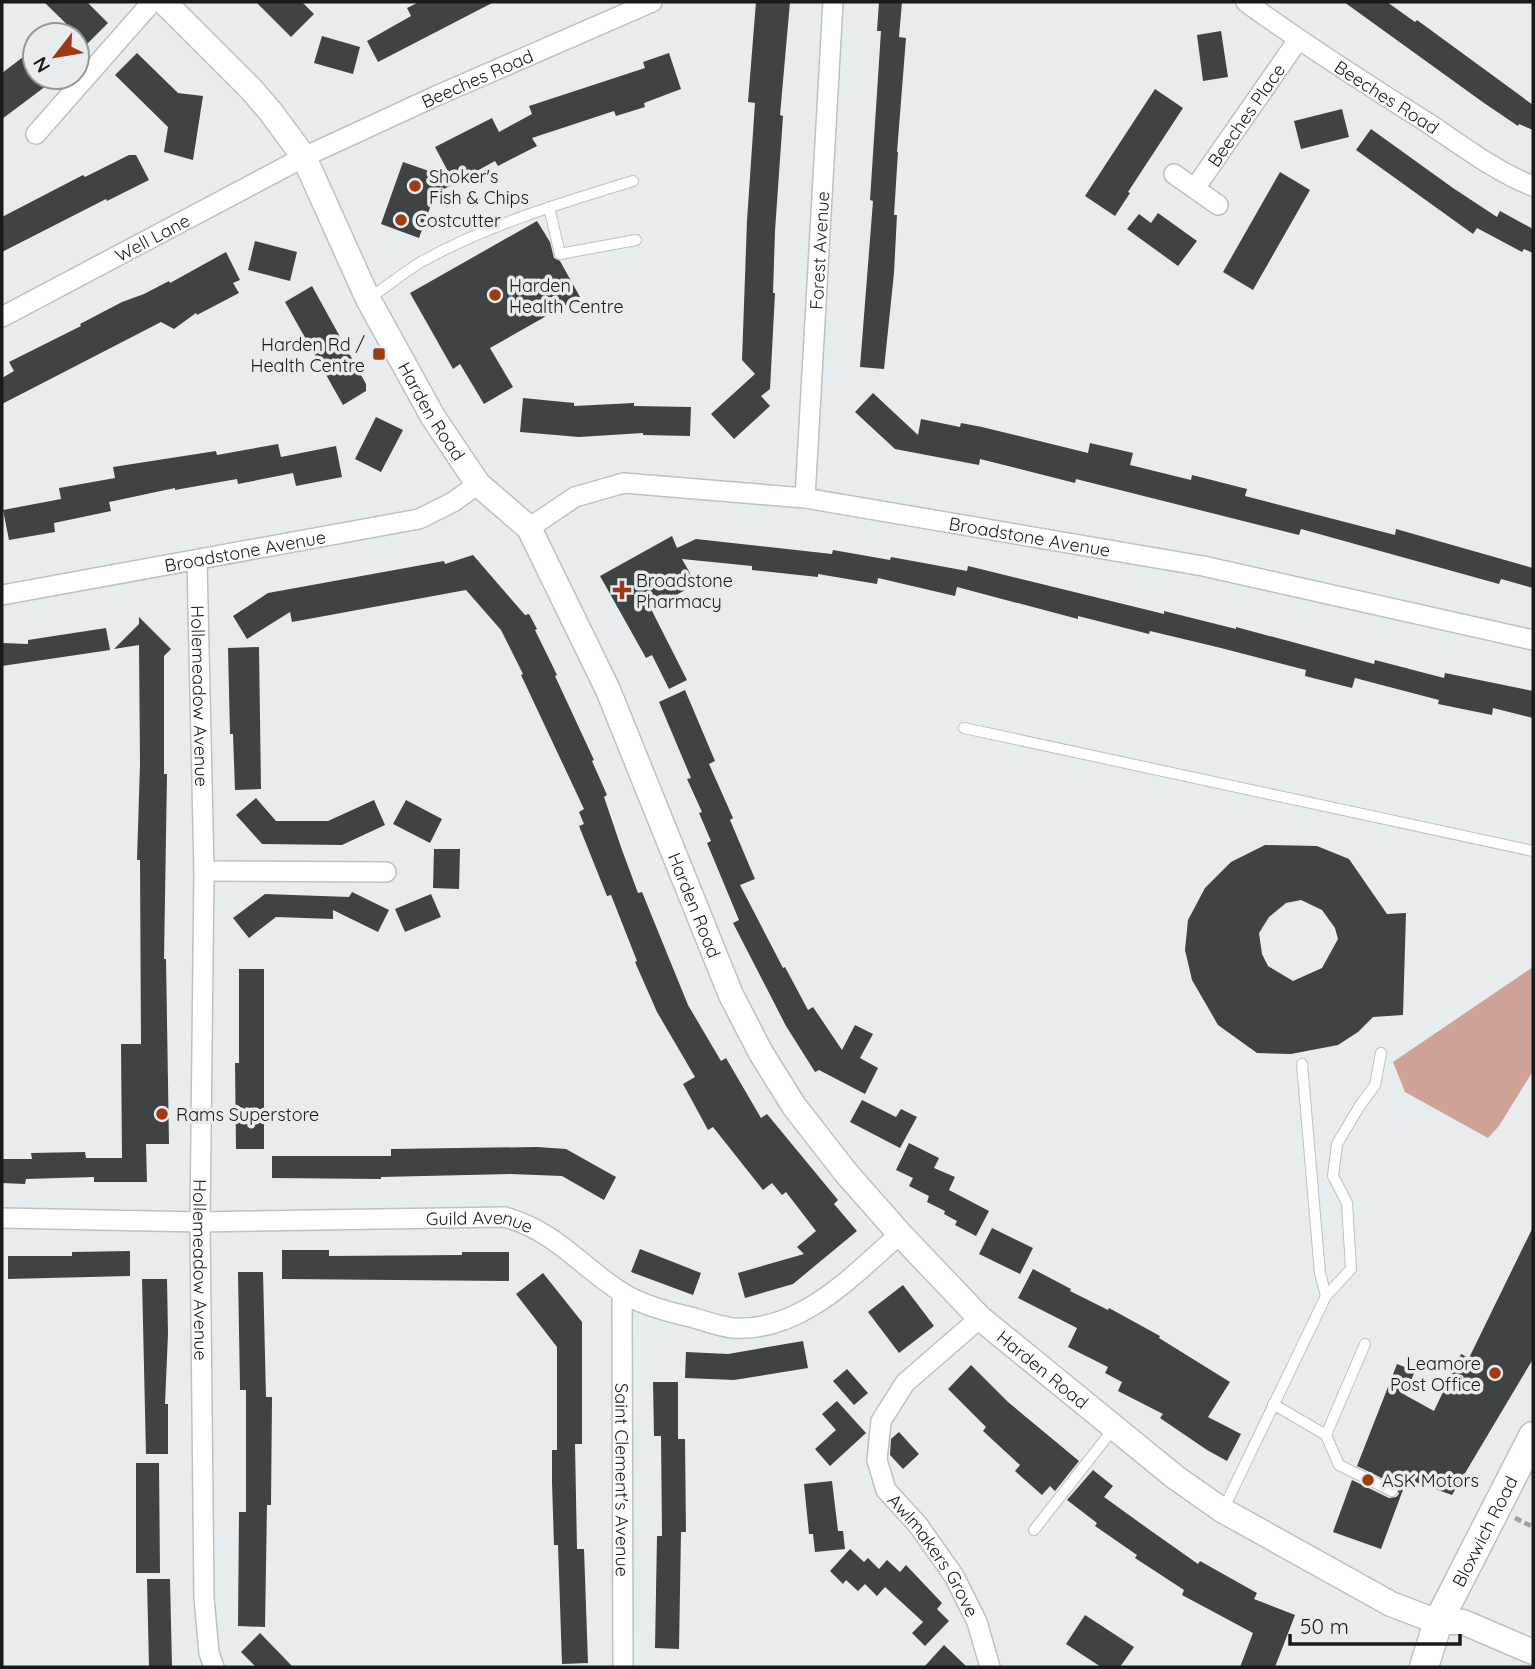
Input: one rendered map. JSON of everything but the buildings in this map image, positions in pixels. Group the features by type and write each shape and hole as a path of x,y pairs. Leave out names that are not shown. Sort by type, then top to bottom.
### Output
{"main road":[{"name":"Bloxwich Road","path":"1424,1667 1438,1622 1533,1436"}],"street":[{"path":"91,67 152,2"},
{"name":"Harden Road","path":"164,2 251,89 304,158 368,299 433,417 478,484 529,528 608,690 731,995 761,1053 794,1106 846,1174 980,1318 1175,1477 1223,1510 1391,1604 1438,1622 1463,1622 1533,1652"},
{"name":"Beeches Road","path":"304,158 436,96 652,2"},
{"name":"Forest Avenue","path":"805,498 833,2"},
{"name":"Beeches Road","path":"1245,2 1298,40 1457,143 1533,186"},
{"name":"Beeches Place","path":"1195,188 1298,40"},
{"path":"36,134 70,91"},
{"name":"Well Lane","path":"2,317 304,158"},
{"path":"1174,174 1218,205"},
{"name":"Broadstone Avenue","path":"529,528 575,497 625,483 805,498 1203,566 1533,640"},
{"name":"Broadstone Avenue","path":"2,595 419,519 453,502 478,484"},
{"name":"Hollemeadow Avenue","path":"197,561 204,872 200,1222 204,1598 209,1653 214,1667"},
{"path":"204,872 386,872"},
{"name":"Guild Avenue","path":"2,1218 200,1222 505,1217 528,1224 561,1245 622,1293 667,1311 732,1328 772,1324 810,1307 835,1290 900,1234"},
{"name":"Saint Clement's Avenue","path":"622,1293 624,1667"},
{"name":"Awlmakers Grove","path":"980,1318 905,1384 881,1421 877,1460 886,1490 918,1525 954,1576 977,1622 990,1667"}],"lane":[{"path":"368,299 421,262 494,228 549,207 633,181"},
{"path":"549,207 560,254 636,240"},
{"path":"964,728 1533,851"},
{"path":"1223,1510 1326,1296 1352,1269 1347,1203 1333,1175 1337,1144 1375,1085 1381,1053"},
{"path":"1302,1064 1320,1273 1326,1296"},
{"path":"1326,1435 1365,1344"},
{"path":"1273,1404 1326,1435 1339,1465 1392,1490"},
{"path":"1034,1530 1114,1428"}],"shaded area":[{"path":"1533,967 1533,1071 1499,1126 1488,1138 1405,1092 1393,1062"}],"place":[{"name":"Shoker's Fish & Chips","path":"415,186"},
{"name":"Costcutter","path":"401,220"},
{"name":"Harden Health Centre","path":"495,295"},
{"name":"Harden Rd / Health Centre","path":"379,354"},
{"name":"Broadstone Pharmacy","path":"622,590"},
{"name":"Rams Superstore","path":"162,1114"},
{"name":"Leamore Post Office","path":"1495,1373"},
{"name":"ASK Motors","path":"1368,1480"}]}
